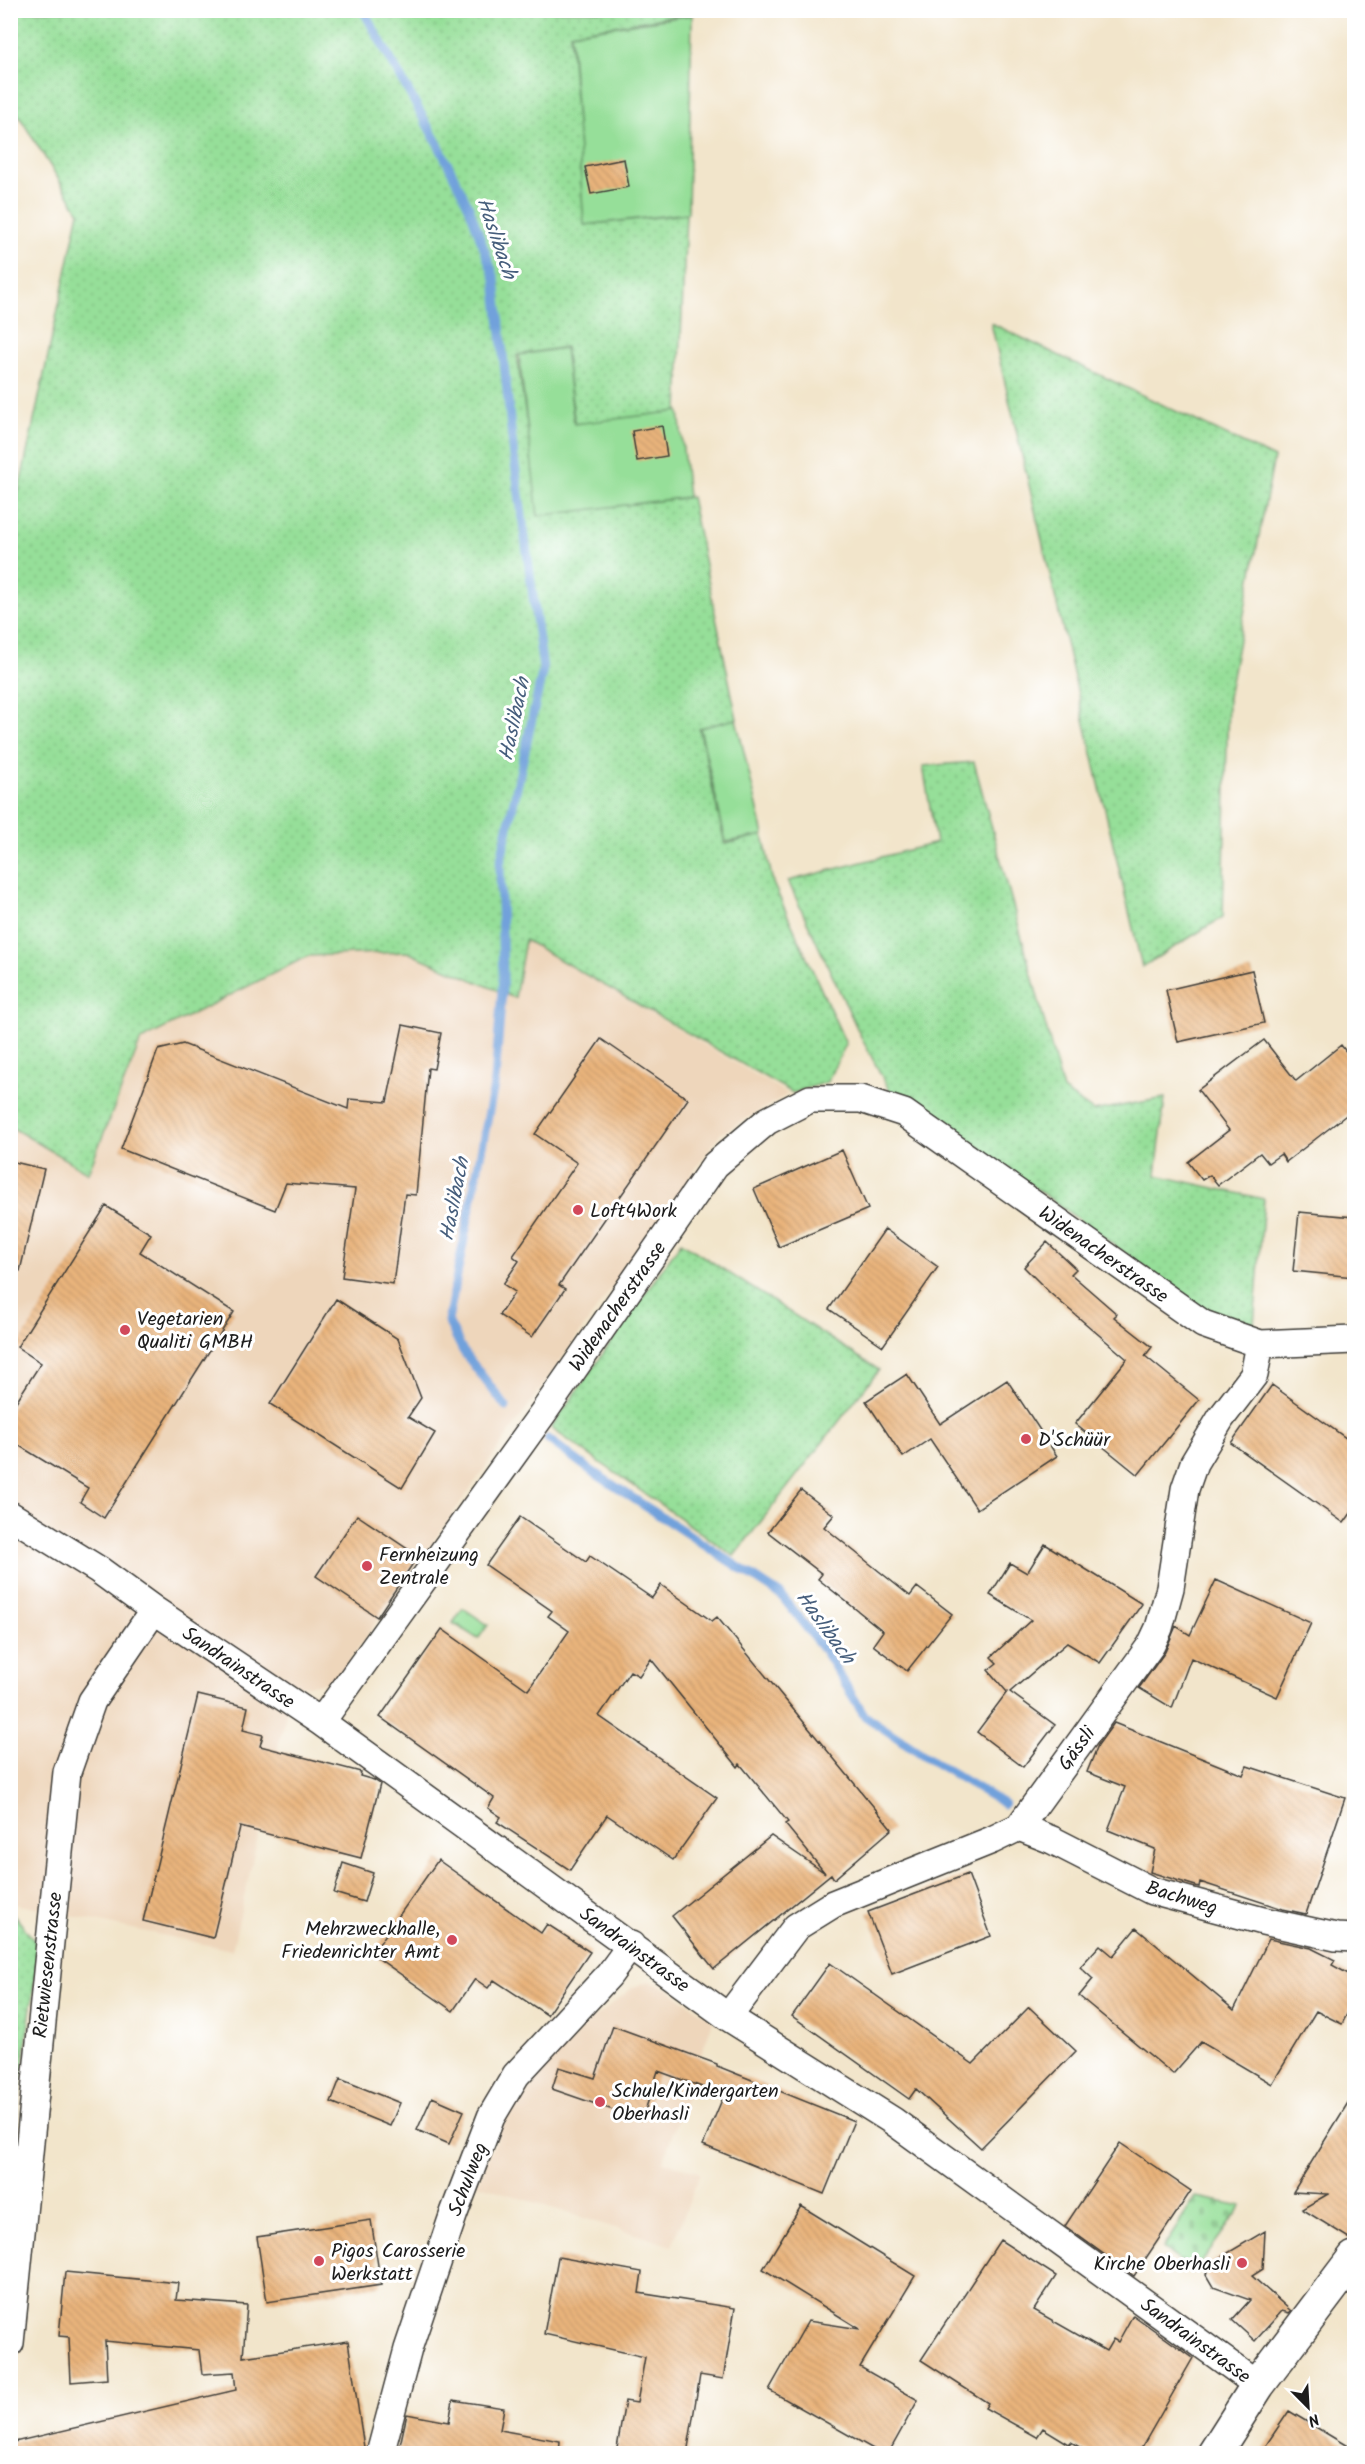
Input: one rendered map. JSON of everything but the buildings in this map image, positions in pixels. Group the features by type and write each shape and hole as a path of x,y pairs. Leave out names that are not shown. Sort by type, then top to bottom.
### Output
{"street":[{"name":"Widenacherstrasse","path":"321,1722 543,1413 715,1165 767,1121 810,1099 861,1099 904,1113 1203,1324 1260,1344 1354,1340"},
{"name":"Gässli","path":"728,2017 796,1927 832,1904 992,1840 1018,1827 1151,1646 1159,1628 1170,1588 1185,1489 1194,1463 1221,1418 1254,1375 1260,1344"},
{"name":"Sandrainstrasse","path":"10,1515 99,1570 154,1610 321,1722 728,2017 893,2121 1258,2385"},
{"name":"Rietwiesenstrasse","path":"10,2343 67,1772 92,1701 154,1610"},
{"name":"Bachweg","path":"1018,1827 1052,1840 1152,1891 1263,1921 1336,1937 1354,1938"},
{"name":"Schulweg","path":"380,2454 408,2349 454,2213 491,2117 516,2075 609,1975 631,1945"},
{"path":"1215,2454 1258,2385 1354,2258"}],"shaded area":[{"path":"525,940 788,1094 720,1134 334,1682 292,1687 232,1950 11,1903 11,1128 86,1172 141,1040 308,956 404,952 516,998"},
{"name":"Schule/Kindergarten Oberhasli","path":"649,1981 667,1988 713,2021 663,2161 700,2173 672,2246 477,2184 505,2119 526,2085 555,2050 632,1988"},
{"path":"10,2120 16,2121 11,2199"}],"green space":[{"path":"11,11 693,11 693,13 570,33 585,225 686,214 678,411 575,425 565,347 517,355 540,515 691,497 737,719 699,728 725,844 763,835 773,883 846,1044 827,1082 793,1093 525,940 515,998 407,952 308,956 141,1040 88,1173 11,1127 11,527 79,212 11,103"},
{"path":"692,15 688,213 584,225 571,33"},
{"path":"991,323 1274,458 1228,697 1223,917 1142,967"},
{"path":"565,348 574,424 679,411 688,497 538,516 519,355"},
{"path":"736,719 764,835 726,842 700,728"},
{"path":"974,762 1063,1090 1093,1111 1165,1098 1156,1175 1264,1199 1254,1324 1205,1311 929,1111 894,1099 863,1041 788,881 936,843 923,766"},
{"path":"681,1242 879,1370 734,1556 551,1428"},
{"path":"463,1608 488,1625 478,1639 453,1623"},
{"path":"10,1910 39,1946 16,2120 10,2120"},
{"path":"1196,2197 1242,2206 1194,2272 1163,2248"}],"waterway":[{"name":"Haslibach","path":"363,10 439,146 469,207 495,279 514,457 543,669 500,864 503,977 495,1080 448,1321 463,1351 506,1407"},
{"name":"Haslibach","path":"548,1439 590,1470 781,1595 824,1650 865,1716 934,1762 1004,1804"}],"place":[{"name":"Loft4Work","path":"578,1210"},
{"name":"Vegetarien Qualiti GMBH","path":"125,1330"},
{"name":"D'Schüür","path":"1026,1439"},
{"name":"Fernheizung Zentrale","path":"367,1566"},
{"name":"Mehrzweckhalle, Friedenrichter Amt","path":"452,1940"},
{"name":"Schule/Kindergarten Oberhasli","path":"600,2102"},
{"name":"Pigos Carosserie Werkstatt","path":"319,2261"},
{"name":"Kirche Oberhasli","path":"1242,2263"}]}
